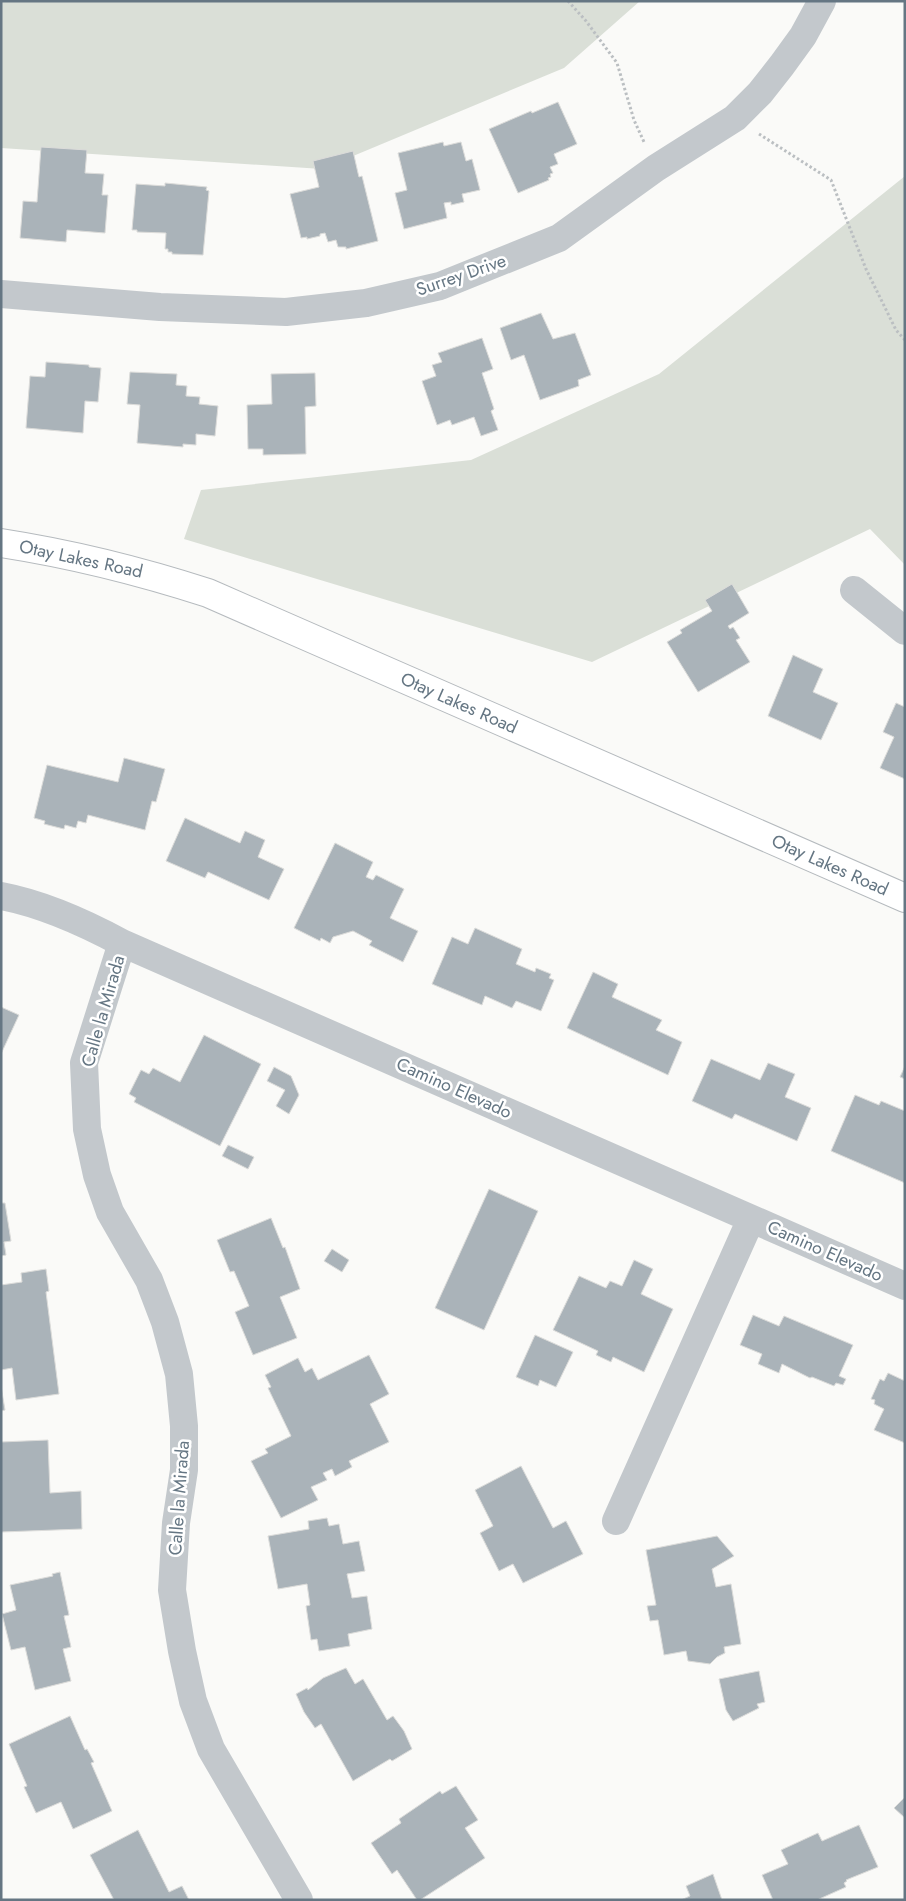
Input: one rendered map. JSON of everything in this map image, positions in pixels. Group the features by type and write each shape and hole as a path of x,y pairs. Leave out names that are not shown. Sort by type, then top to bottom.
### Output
{"main road":[{"name":"Otay Lakes Road","path":"1,543 99,561 154,575 208,593 905,898"}],"street":[{"name":"Surrey Drive","path":"1,294 160,307 286,312 366,303 440,286 558,238 656,168 735,118 760,93 782,65 803,36 822,1"},
{"path":"854,590 905,632"},
{"name":"Camino Elevado","path":"1,896 35,905 94,927 122,943 905,1286"},
{"name":"Calle la Mirada","path":"122,943 84,1063 87,1128 97,1175 110,1212 149,1280 165,1322 179,1374 184,1426 184,1470 176,1523 172,1590 182,1651 193,1701 211,1749 299,1900"},
{"path":"616,1521 751,1219"}],"path":[{"path":"568,1 586,21 616,63 634,120 656,168"},
{"path":"735,118 831,180 866,269 896,330 905,340"}],"shaded area":[{"path":"1,1 640,1 564,68 322,169 1,148"},
{"path":"905,176 905,565 870,529 592,662 184,539 201,490 471,460 659,374"}],"building":[{"path":"558,102 577,144 554,154 558,164 550,167 553,173 550,174 549,180 518,193 489,129"},
{"path":"443,142 444,146 461,142 466,161 472,159 480,190 462,194 464,202 451,205 451,202 444,203 447,218 404,229 395,193 407,190 398,153"},
{"path":"41,147 87,150 85,173 104,174 102,195 108,195 105,233 67,230 66,242 20,238 23,201 37,202"},
{"path":"353,151 359,177 362,176 378,241 346,249 346,247 338,247 336,240 328,242 325,233 307,239 307,237 301,238 290,194 319,187 313,161"},
{"path":"165,183 207,187 206,190 209,191 203,255 172,254 172,252 168,252 168,249 165,249 166,233 137,232 137,230 132,230 136,184 165,186"},
{"path":"541,313 553,339 575,333 591,375 578,380 579,386 540,400 524,355 511,360 500,328"},
{"path":"482,338 493,369 482,373 494,409 491,411 498,430 481,436 474,417 452,425 450,420 437,425 422,381 436,376 432,365 442,362 438,353"},
{"path":"46,362 89,365 89,367 101,368 98,402 85,401 83,433 26,428 30,376 45,377"},
{"path":"130,372 177,374 176,385 187,386 186,396 200,397 199,404 218,406 215,436 196,434 196,445 183,444 183,447 137,443 140,405 127,404"},
{"path":"315,373 316,406 305,407 306,454 263,455 263,449 248,449 247,405 272,404 271,374"},
{"path":"732,584 749,613 728,626 730,629 733,627 740,638 736,640 750,662 698,692 667,642 682,633 680,630 712,611 705,600"},
{"path":"793,655 823,669 813,692 838,703 821,740 768,716"},
{"path":"896,703 905,707 905,779 880,768 894,737 883,732"},
{"path":"124,758 165,769 156,802 152,801 145,830 88,815 86,823 78,821 76,828 65,825 64,829 44,824 45,821 34,818 47,765 118,782"},
{"path":"185,818 240,843 245,831 265,840 258,857 284,869 269,900 208,872 205,878 166,861"},
{"path":"335,843 373,862 366,877 373,880 376,875 404,889 390,918 418,931 403,962 369,945 372,941 353,931 333,937 330,943 321,938 320,941 294,928"},
{"path":"475,928 522,949 516,964 535,972 536,968 551,974 549,978 554,980 541,1011 516,1001 512,1008 485,996 482,1005 432,984 452,937 468,944"},
{"path":"593,972 618,984 612,997 662,1020 656,1030 682,1042 668,1075 567,1028"},
{"path":"1,1007 19,1015 1,1054"},
{"path":"204,1035 261,1064 220,1146 134,1102 136,1098 129,1094 141,1070 149,1074 153,1068 180,1082"},
{"path":"711,1059 760,1080 768,1063 795,1074 785,1097 811,1108 797,1141 735,1114 732,1119 692,1101"},
{"path":"905,1066 905,1079 900,1077"},
{"path":"274,1067 291,1076 299,1095 289,1114 276,1106 285,1090 267,1081"},
{"path":"855,1095 879,1105 881,1101 905,1111 905,1183 831,1151"},
{"path":"228,1145 254,1157 248,1169 222,1156"},
{"path":"489,1189 538,1211 484,1330 435,1308"},
{"path":"1,1203 5,1203 11,1241 4,1242 6,1255 1,1256"},
{"path":"271,1218 283,1248 285,1247 300,1289 280,1297 297,1338 253,1355 235,1312 249,1306 234,1271 230,1272 217,1240"},
{"path":"332,1249 349,1260 342,1272 324,1261"},
{"path":"634,1260 653,1269 641,1294 673,1309 644,1372 613,1357 611,1362 596,1355 598,1351 553,1330 579,1276 606,1288 610,1281 622,1286"},
{"path":"46,1269 49,1291 46,1292 59,1394 16,1400 12,1368 1,1370 1,1285 22,1282 21,1273"},
{"path":"753,1315 779,1326 784,1316 853,1345 839,1376 846,1379 843,1385 836,1383 834,1386 812,1377 810,1378 782,1364 779,1373 758,1364 762,1354 740,1345"},
{"path":"535,1335 573,1352 556,1387 540,1380 538,1386 516,1377"},
{"path":"369,1355 389,1394 370,1404 389,1442 349,1461 352,1467 335,1476 332,1469 323,1473 327,1480 311,1487 318,1500 281,1518 251,1461 268,1453 265,1449 291,1436 268,1388 271,1387 265,1375 298,1358 305,1372 312,1368 318,1380"},
{"path":"888,1373 905,1381 905,1443 874,1430 884,1409 874,1404 875,1400 871,1399 880,1379 884,1381"},
{"path":"1,1386 5,1410 1,1411"},
{"path":"48,1440 50,1493 81,1491 82,1529 1,1532 1,1442"},
{"path":"521,1466 553,1528 566,1521 583,1554 523,1583 513,1564 499,1571 480,1533 493,1526 475,1490"},
{"path":"327,1518 329,1526 339,1524 343,1544 359,1541 365,1571 347,1574 352,1598 367,1596 372,1629 348,1634 350,1646 319,1651 317,1639 311,1640 306,1606 310,1605 307,1584 278,1589 268,1536 309,1529 308,1521"},
{"path":"717,1536 734,1556 712,1569 716,1587 731,1584 741,1644 724,1647 725,1653 717,1657 710,1664 688,1661 686,1651 664,1655 658,1620 650,1621 647,1606 656,1605 646,1550"},
{"path":"60,1572 69,1615 64,1616 71,1647 63,1649 71,1681 35,1690 25,1647 11,1650 2,1614 16,1610 10,1585 53,1576 52,1574"},
{"path":"346,1668 355,1684 363,1679 387,1720 393,1716 404,1731 412,1749 392,1761 390,1759 353,1781 321,1724 315,1728 304,1712 296,1694 307,1688 308,1690 323,1678"},
{"path":"759,1671 765,1702 757,1704 759,1708 733,1721 726,1710 719,1679"},
{"path":"70,1716 85,1750 87,1749 94,1762 91,1763 112,1811 73,1829 61,1802 36,1813 24,1787 27,1786 9,1744"},
{"path":"456,1786 478,1820 465,1828 485,1858 420,1900 417,1900 397,1870 392,1874 371,1843 401,1823 399,1819 440,1791 442,1794"},
{"path":"905,1797 905,1818 894,1808"},
{"path":"859,1825 878,1867 846,1880 844,1883 846,1887 817,1900 773,1900 762,1875 788,1864 781,1850 818,1833 822,1841"},
{"path":"138,1830 169,1892 182,1886 189,1900 114,1900 90,1855"},
{"path":"713,1874 722,1900 681,1900 690,1896 686,1886"}]}
